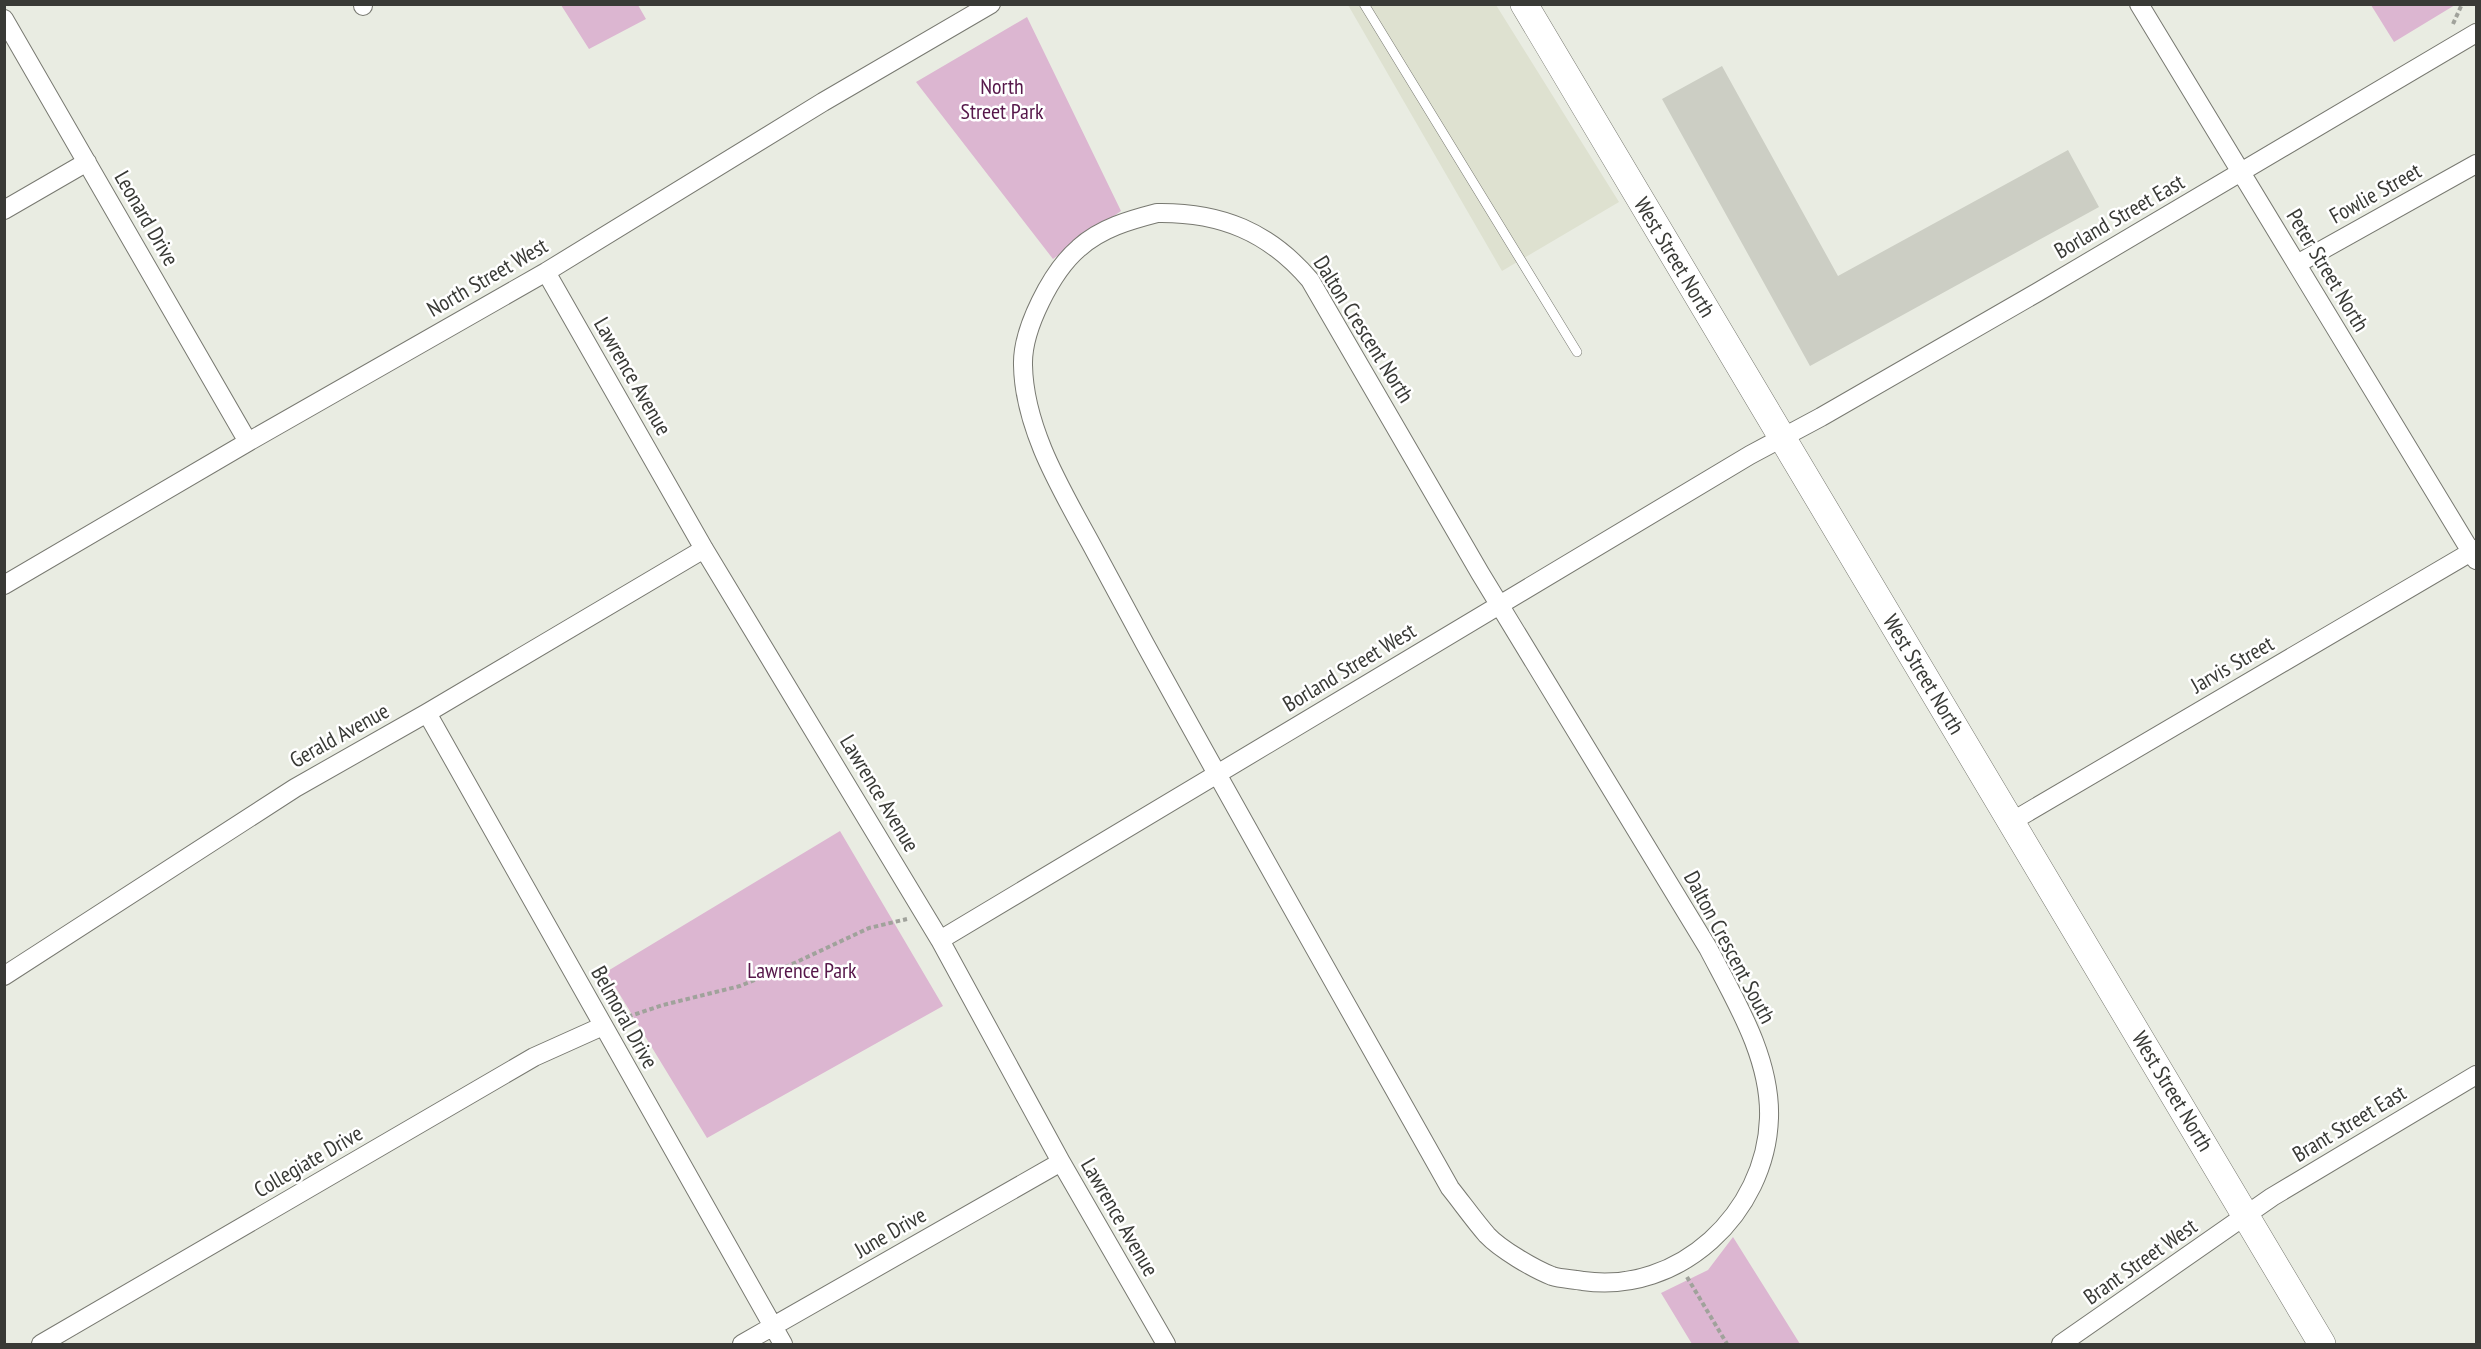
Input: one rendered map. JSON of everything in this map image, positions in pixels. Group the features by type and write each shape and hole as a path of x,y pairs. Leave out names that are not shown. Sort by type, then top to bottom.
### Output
{"main road":[{"name":"West Street North","path":"1524,4 2322,1344"}],"street":[{"name":"North Street West","path":"4,585 248,442 546,272 823,102 991,4"},
{"name":"Peter Street North","path":"2139,4 2475,554"},
{"name":"Leonard Drive","path":"4,19 248,442"},
{"name":"Borland Street East","path":"1783,437 2028,298 2476,33"},
{"path":"4,210 87,162"},
{"name":"Fowlie Street","path":"2297,264 2476,164"},
{"name":"Dalton Crescent North","path":"1216,774 1065,495 1040,439 1027,397 1023,364 1025,346 1041,302 1058,273 1078,248 1102,232 1127,221 1158,213 1184,213 1214,217 1240,226 1293,260 1310,280 1331,312 1500,605"},
{"name":"Lawrence Avenue","path":"546,272 704,549 926,915 1061,1162 1166,1344"},
{"name":"Borland Street West","path":"940,940 1783,437"},
{"name":"Gerald Avenue","path":"4,976 295,788 427,713 704,549"},
{"name":"Jarvis Street","path":"2011,822 2475,554"},
{"name":"Dalton Crescent South","path":"1216,774 1450,1188 1488,1236 1516,1256 1553,1276 1600,1283 1627,1281 1654,1275 1680,1263 1723,1230 1742,1205 1755,1181 1769,1118 1766,1083 1760,1060 1739,1008 1708,948 1500,605"},
{"name":"Belmoral Drive","path":"427,713 783,1344"},
{"name":"Collegiate Drive","path":"41,1344 534,1057 603,1026"},
{"name":"Brant Street East","path":"2247,1215 2272,1197 2476,1076"},
{"name":"June Drive","path":"742,1344 1061,1162"},
{"name":"Brant Street West","path":"2061,1344 2247,1215"}],"lane":[{"path":"1365,4 1577,352"}],"path":[{"path":"603,1026 663,1005 740,986 868,928 926,915"},
{"path":"1680,1263 1727,1344"}],"shaded area":[{"path":"1348,5 1496,5 1619,202 1502,271"}],"green space":[{"path":"561,5 638,5 646,19 589,49"},
{"path":"2371,5 2455,5 2394,42"},
{"name":"North Street Park","path":"1027,17 1121,211 1053,259 916,82"},
{"name":"Lawrence Park","path":"840,831 943,1006 707,1138 606,972"},
{"path":"1733,1237 1800,1344 1692,1344 1661,1293 1708,1270"}],"building":[{"path":"1722,66 1838,276 2068,150 2099,207 1810,366 1662,99"}]}
